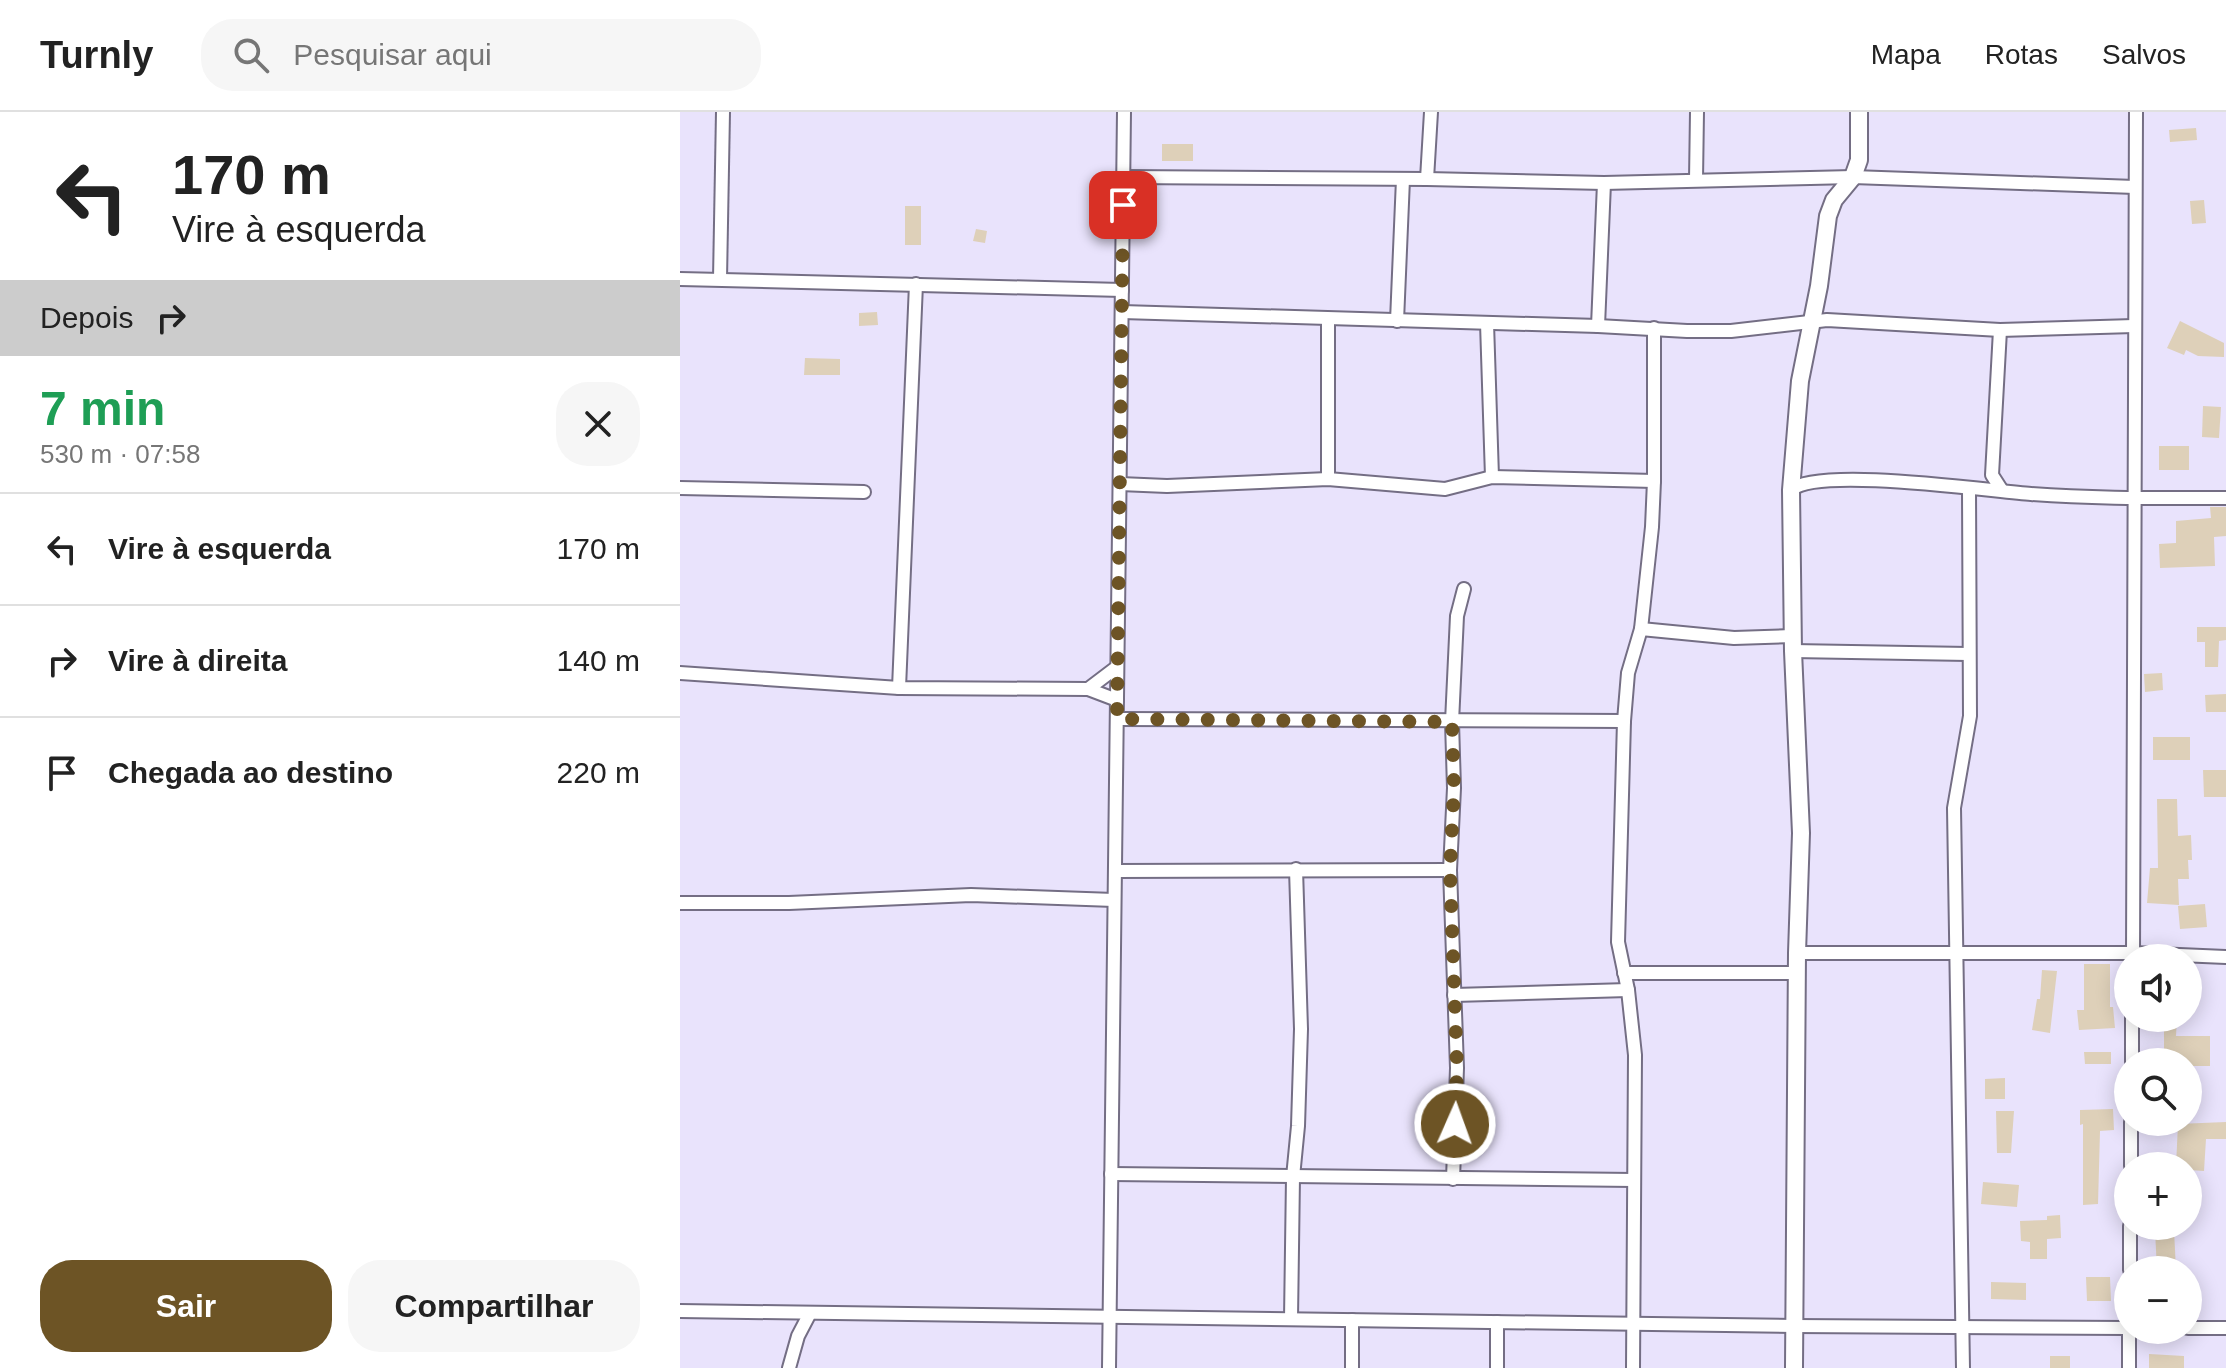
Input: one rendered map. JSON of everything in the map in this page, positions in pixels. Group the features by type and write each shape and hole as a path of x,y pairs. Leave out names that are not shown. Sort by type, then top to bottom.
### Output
{"street":[{"path":"720,279 723,112"},
{"path":"1109,1368 1124,112"},
{"path":"1427,179 1431,112"},
{"path":"1696,180 1697,112"},
{"path":"1794,1368 1797,953 1801,833 1792,644 1791,490 1795,421 1828,216 1834,200 1853,177 1859,160 1859,112"},
{"path":"2133,944 2136,112"},
{"path":"1123,177 1604,183 1853,177 2135,187"},
{"path":"1397,321 1403,179"},
{"path":"1598,326 1604,183"},
{"path":"680,279 1122,290"},
{"path":"899,688 916,284"},
{"path":"1122,312 1731,331 1827,320 2000,330 2134,326"},
{"path":"1328,320 1328,479"},
{"path":"1487,323 1492,477"},
{"path":"1633,1368 1635,1055 1628,990 1618,942 1624,721 1628,673 1641,629 1654,481 1654,328"},
{"path":"2000,330 1992,475 2001,489"},
{"path":"1963,1368 1954,808 1970,716 1968,654 1975,489 1992,475"},
{"path":"1120,484 1167,486 1328,479 1445,489 1492,477 1654,481"},
{"path":"1791,490 1808,481 1856,479 2001,489 2030,494 2135,499 2226,498"},
{"path":"680,488 864,492"},
{"path":"1453,1179 1457,1068 1450,870 1454,788 1452,722 1456,630 1464,589"},
{"path":"1641,629 1792,644 1968,654"},
{"path":"1088,689 1117,667"},
{"path":"680,673 899,688 1088,689 1117,700"},
{"path":"1117,719 1624,721"},
{"path":"1291,1319 1293,1177 1301,1029 1296,869"},
{"path":"1115,871 1450,870"},
{"path":"680,903 789,903 971,895 1114,900"},
{"path":"1797,953 2114,956"},
{"path":"2202,957 2226,957"},
{"path":"1624,973 1798,973"},
{"path":"1454,995 1628,990"},
{"path":"1111,1174 1634,1180"},
{"path":"680,1311 2114,1329"},
{"path":"789,1368 798,1336 810,1313"},
{"path":"1352,1320 1352,1368"},
{"path":"1497,1322 1497,1368"},
{"path":"2202,1328 2226,1328"},
{"path":"2128,1344 2129,1368"}],"building":[{"path":"2196,128 2197,140 2170,142 2169,130"},
{"path":"1162,144 1193,144 1193,161 1162,161"},
{"path":"2204,200 2206,223 2192,224 2190,201"},
{"path":"905,206 921,206 921,245 905,245"},
{"path":"976,229 987,231 985,243 973,241"},
{"path":"877,312 878,325 859,326 859,313"},
{"path":"2180,321 2224,343 2224,357 2198,356 2186,350 2184,355 2167,348"},
{"path":"805,358 840,359 840,375 804,375"},
{"path":"2203,406 2221,407 2219,438 2202,437"},
{"path":"2159,446 2189,446 2189,470 2159,470"},
{"path":"2210,507 2226,507 2226,536 2214,537 2215,566 2160,568 2159,544 2176,543 2176,521 2211,518"},
{"path":"2197,627 2226,627 2226,640 2219,641 2218,667 2205,667 2205,642 2197,642"},
{"path":"2162,673 2163,690 2145,692 2144,674"},
{"path":"2226,694 2226,712 2206,712 2205,695"},
{"path":"2153,737 2190,737 2190,760 2153,760"},
{"path":"2203,770 2226,770 2226,797 2204,797"},
{"path":"2157,799 2177,799 2178,836 2191,835 2189,879 2178,879 2179,905 2147,903 2150,868 2158,868"},
{"path":"2205,904 2207,927 2180,929 2178,906"},
{"path":"2084,964 2110,964 2110,1007 2113,1007 2114,1028 2079,1030 2077,1010 2084,1010"},
{"path":"2042,970 2057,971 2050,1033 2032,1030 2037,999 2040,999"},
{"path":"2164,1032 2176,1032 2176,1036 2210,1036 2210,1066 2202,1066 2202,1048 2164,1048"},
{"path":"2084,1052 2111,1052 2111,1064 2085,1064"},
{"path":"2005,1078 2005,1099 1985,1099 1985,1079"},
{"path":"2113,1109 2114,1130 2100,1131 2098,1204 2083,1205 2083,1124 2080,1125 2080,1110"},
{"path":"1996,1111 2014,1111 2011,1153 1997,1153"},
{"path":"2226,1122 2226,1139 2206,1139 2204,1171 2202,1152 2177,1152 2177,1136 2202,1136 2202,1123"},
{"path":"1983,1182 2019,1185 2017,1207 1981,1204"},
{"path":"2060,1215 2061,1238 2047,1239 2047,1259 2030,1259 2030,1242 2021,1241 2020,1221 2047,1220 2047,1216"},
{"path":"2156,1240 2174,1240 2175,1256 2156,1256"},
{"path":"2086,1277 2110,1277 2111,1301 2087,1301"},
{"path":"1991,1282 2026,1283 2026,1300 1991,1299"},
{"path":"2149,1354 2184,1356 2184,1368 2149,1368"},
{"path":"2050,1356 2070,1356 2070,1368 2050,1368"}],"route":[{"path":"1123,205 1117,719 1452,722 1454,788 1450,870 1457,1068 1455,1124"}]}
